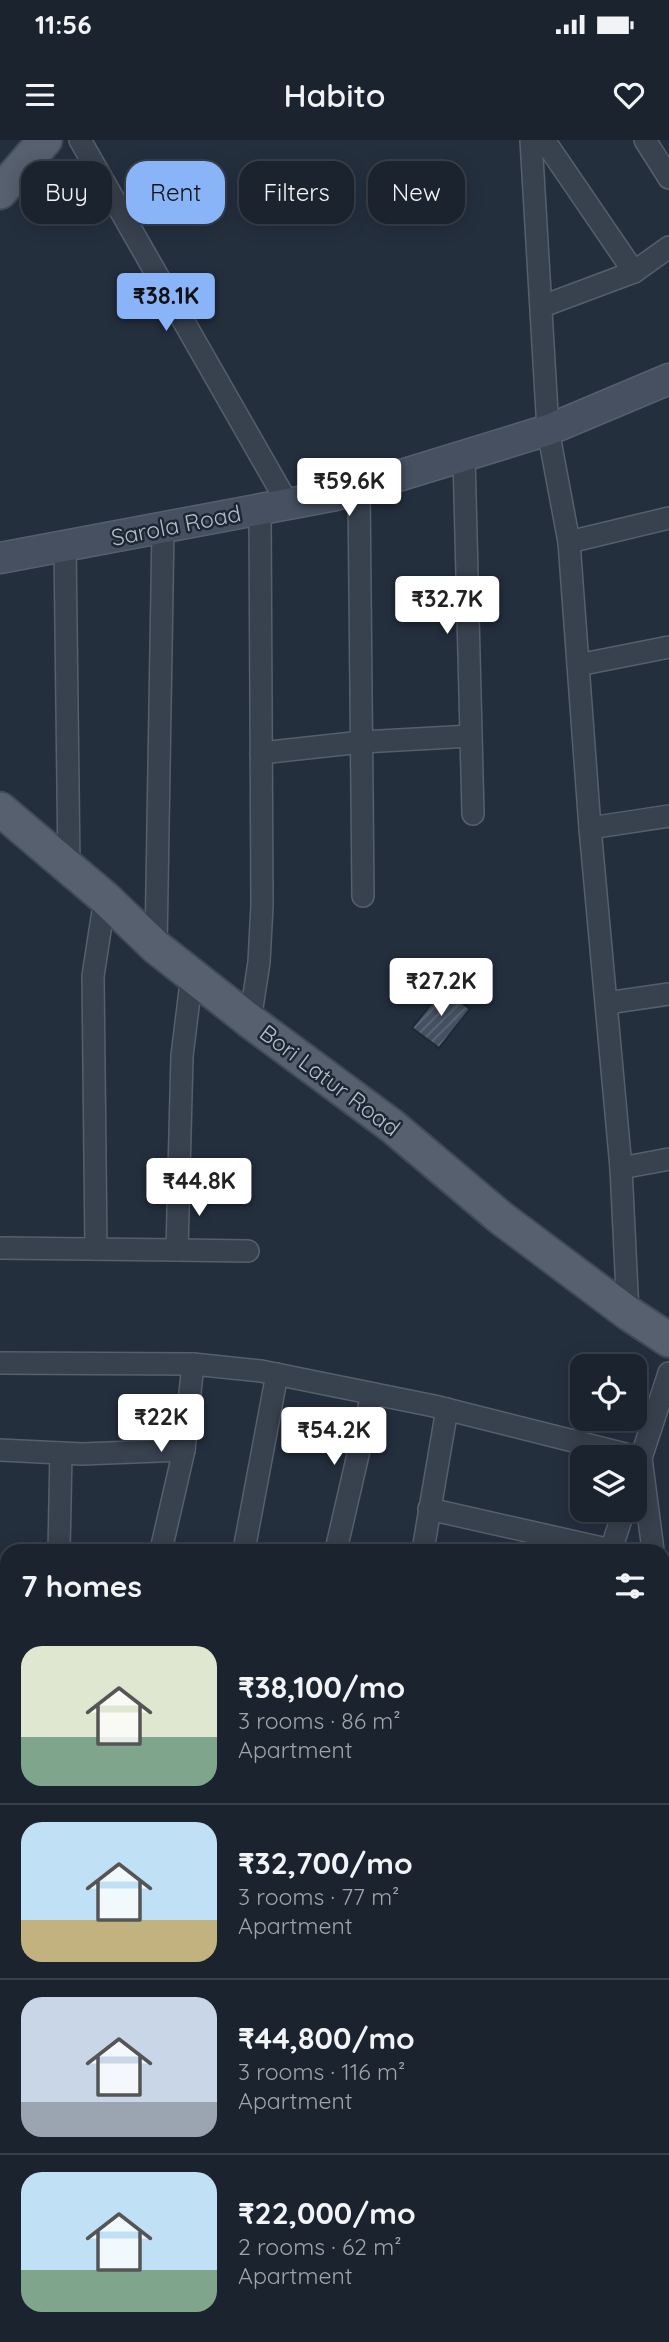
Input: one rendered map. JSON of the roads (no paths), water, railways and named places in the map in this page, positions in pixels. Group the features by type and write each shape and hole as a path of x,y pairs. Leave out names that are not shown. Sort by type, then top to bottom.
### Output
{"main road":[{"path":"0,162 19,140"},
{"path":"0,192 45,140"},
{"name":"Sarola Road","path":"0,558 336,495 548,430 669,379"},
{"name":"Bori Latur Road","path":"0,809 105,898 156,947 250,1021 393,1126 501,1218 628,1314 669,1340"}],"street":[{"path":"80,140 274,507 261,753 259,962 250,1021"},
{"path":"531,140 548,430 569,542 590,828 621,1168 628,1314"},
{"path":"544,140 634,272"},
{"path":"645,140 669,178"},
{"path":"542,306 634,272 669,247"},
{"path":"464,456 473,814"},
{"path":"359,488 363,895"},
{"path":"569,542 669,518"},
{"path":"156,947 163,528"},
{"path":"65,546 69,867"},
{"path":"578,665 669,647"},
{"path":"261,753 362,742 471,736"},
{"path":"0,809 0,819"},
{"path":"590,828 669,817"},
{"path":"96,1249 93,976 105,898"},
{"path":"177,1250 182,1056 192,974"},
{"path":"607,1003 669,994"},
{"path":"621,1168 669,1159"},
{"path":"0,1248 248,1251"},
{"path":"0,1363 193,1364 276,1374 447,1409 570,1446"},
{"path":"162,1544 184,1450 193,1364"},
{"path":"645,1445 669,1373"},
{"path":"245,1544 276,1374"},
{"path":"337,1544 372,1394"},
{"path":"424,1544 447,1409"},
{"path":"0,1450 61,1453 184,1450"},
{"path":"59,1544 61,1453"},
{"path":"429,1509 584,1544"},
{"path":"647,1517 652,1544"},
{"path":"613,1544 620,1522"}]}
